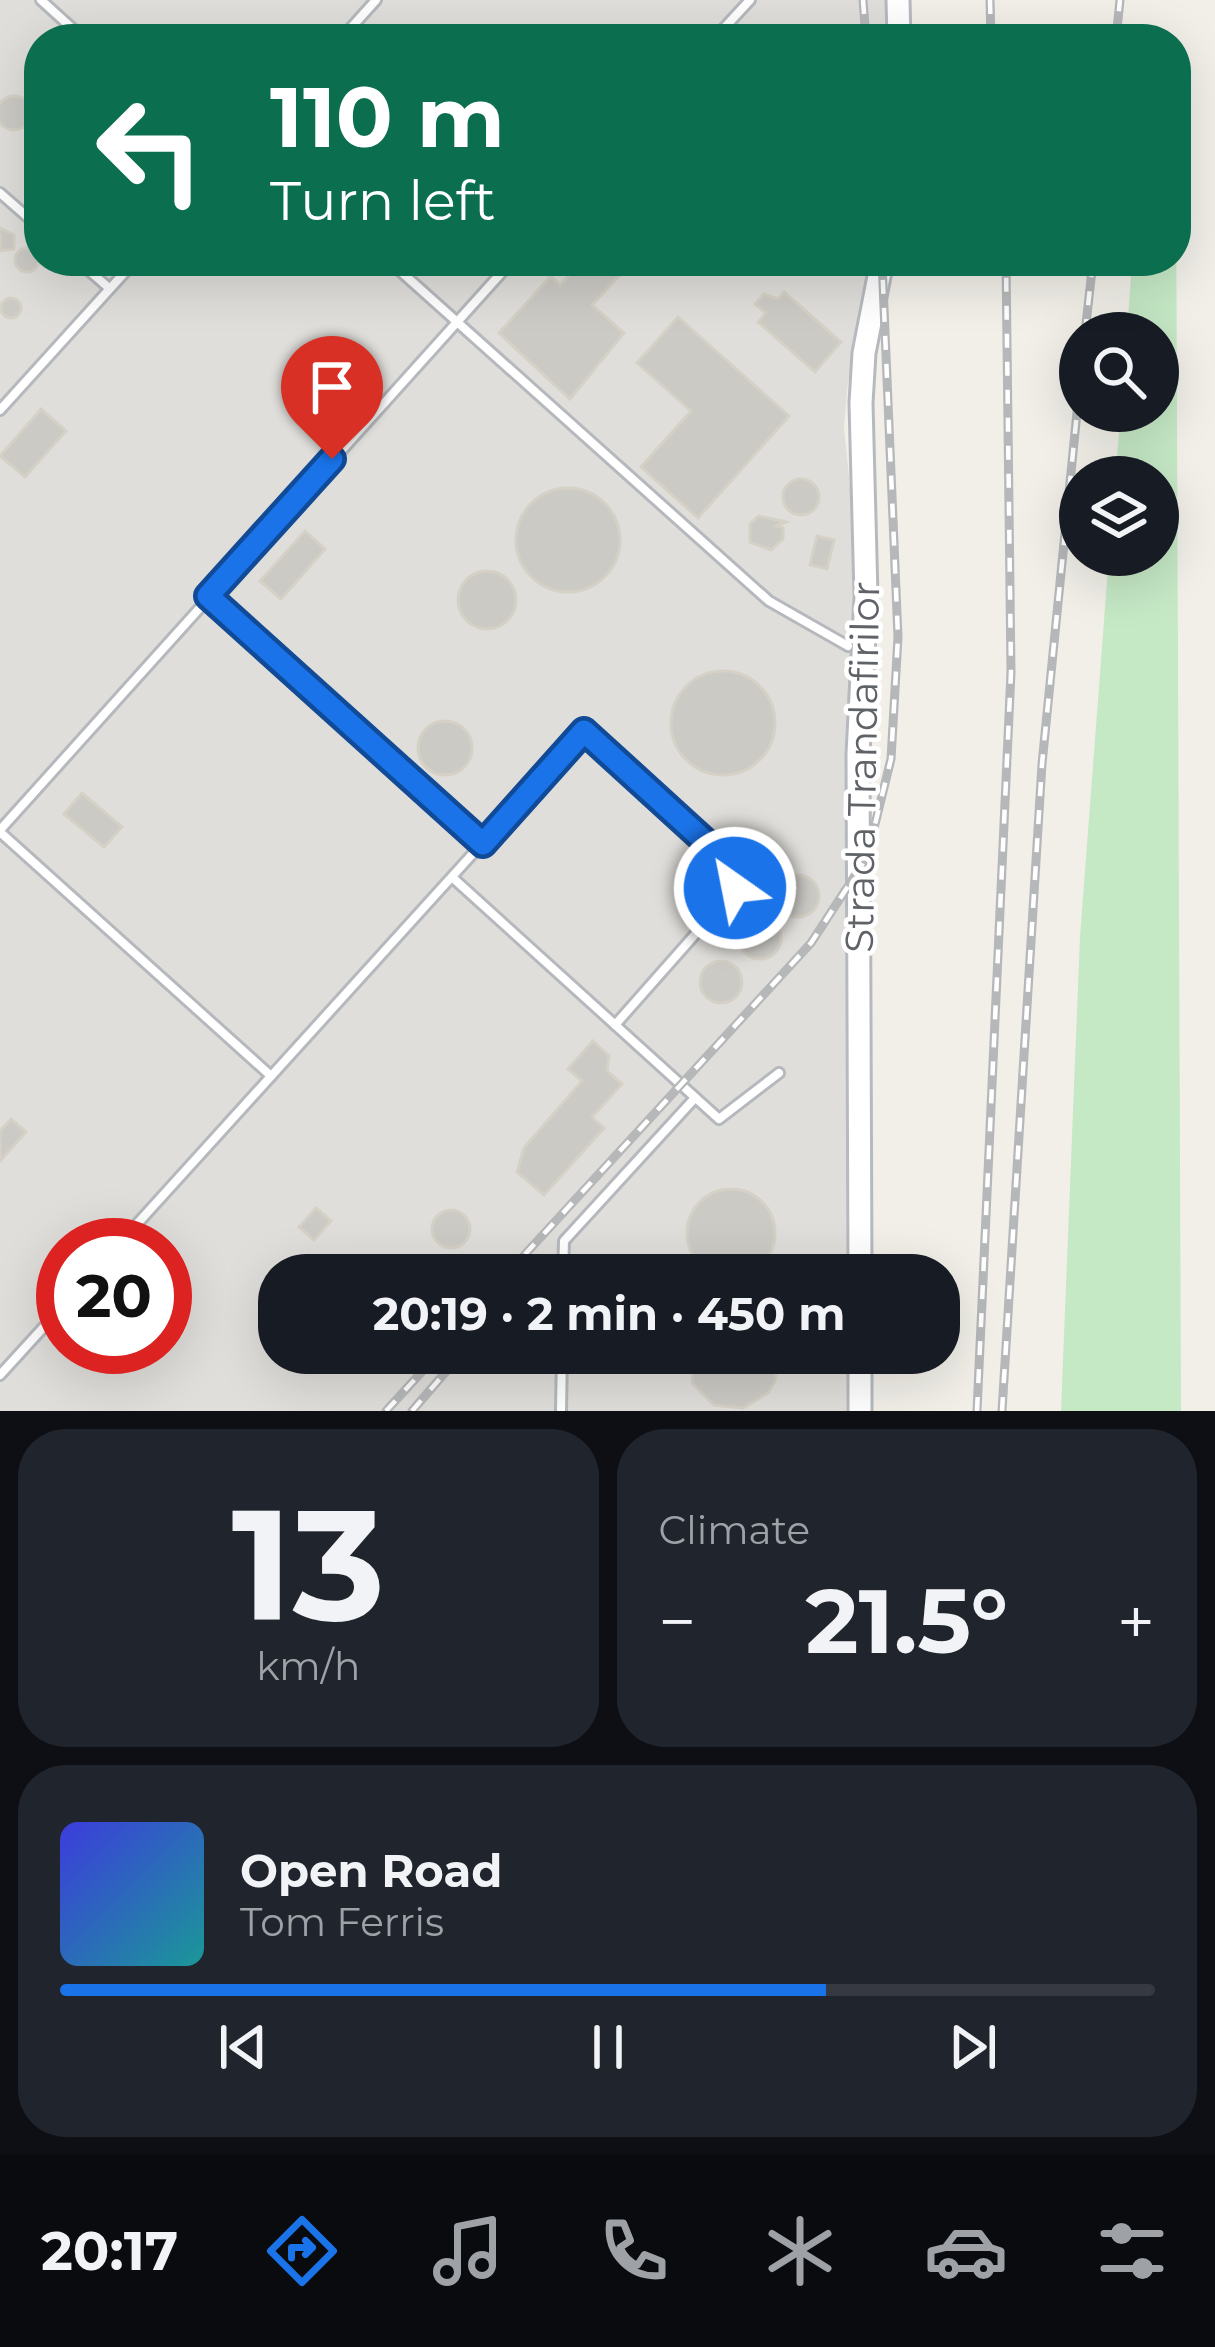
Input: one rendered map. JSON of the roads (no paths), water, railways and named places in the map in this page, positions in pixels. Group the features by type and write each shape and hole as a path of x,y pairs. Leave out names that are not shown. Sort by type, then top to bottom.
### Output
{"main road":[{"name":"Strada Trandafirilor","path":"860,1254 858,754 866,596 861,404 864,353 880,276"},
{"path":"860,1374 860,1411"}],"lane":[{"path":"41,0 67,24"},
{"path":"354,24 376,0"},
{"path":"728,24 750,0"},
{"path":"0,193 24,214"},
{"path":"95,276 109,288"},
{"path":"0,410 120,276"},
{"path":"405,276 769,601 848,646"},
{"path":"271,1076 0,831 498,276"},
{"path":"208,596 483,844"},
{"path":"142,1218 584,731 731,865 736,879 730,896 615,1025"},
{"path":"453,878 719,1119 779,1073"},
{"path":"564,1254 564,1241 694,1099"},
{"path":"0,1375 36,1336"},
{"path":"561,1411 562,1374"}],"railway":[{"path":"863,0 865,24"},
{"path":"990,0 991,24"},
{"path":"1118,24 1120,0"},
{"path":"525,1254 811,943 867,857 891,759 898,637 883,276"},
{"path":"977,1411 1011,672 1006,276"},
{"path":"1087,312 1091,276"},
{"path":"1002,1411 1042,764 1075,432"},
{"path":"386,1411 420,1374"},
{"path":"412,1411 444,1374"}]}
